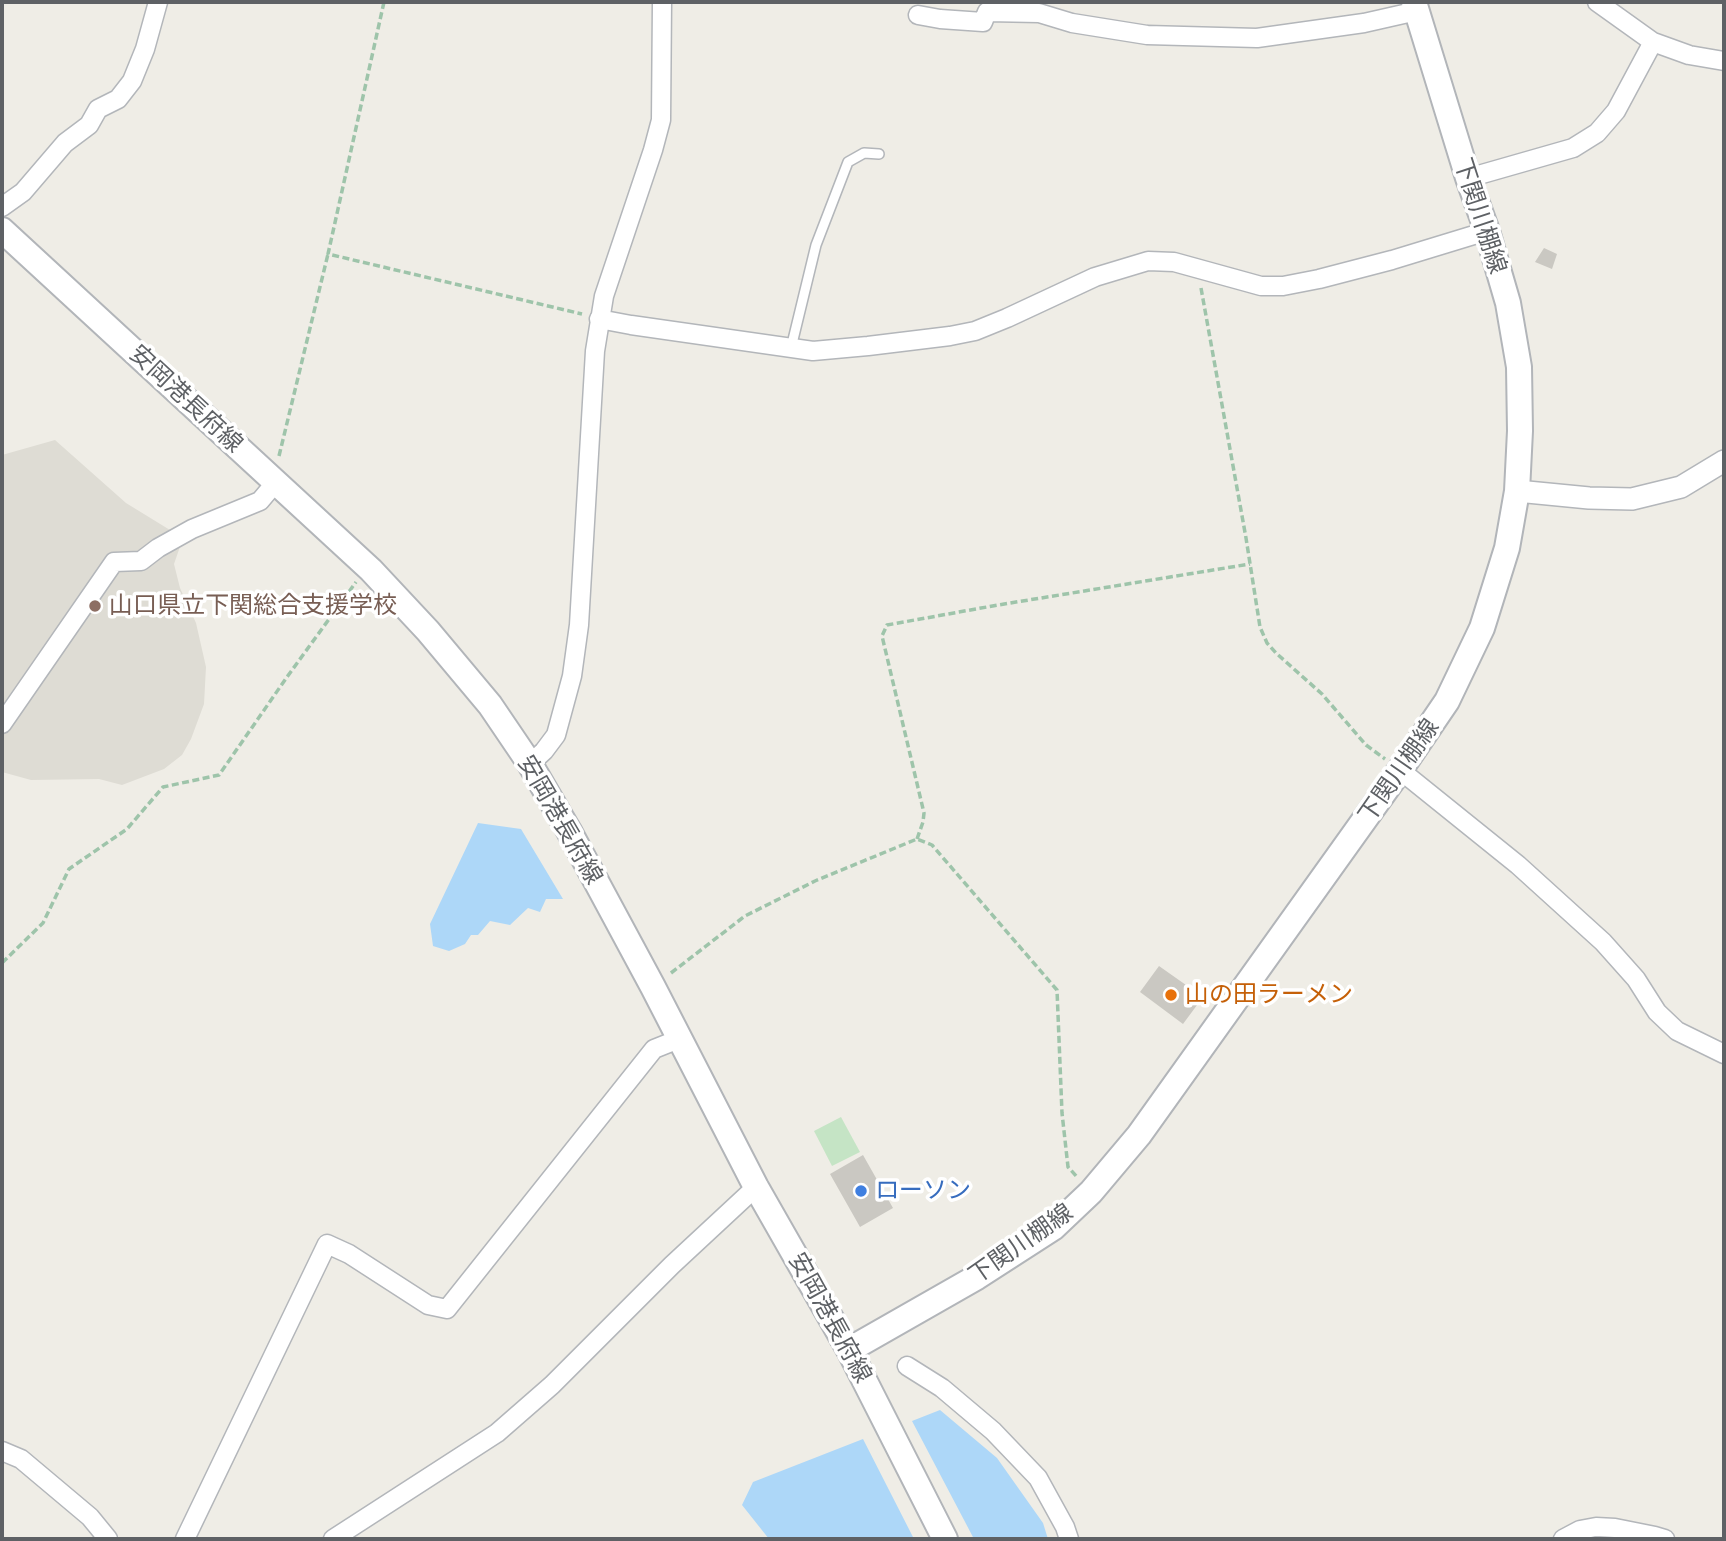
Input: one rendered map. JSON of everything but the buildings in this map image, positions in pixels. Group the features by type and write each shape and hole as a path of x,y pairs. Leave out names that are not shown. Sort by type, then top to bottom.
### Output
{"main road":[{"name":"下関川棚線","path":"849,1350 977,1277 1053,1228 1091,1192 1139,1135 1400,770 1447,701 1482,628 1507,548 1517,491 1519,368 1508,303 1415,6"},
{"name":"安岡港長府線","path":"2,230 371,570 428,631 490,705 530,764 569,831 756,1187 849,1350 945,1539"}],"street":[{"path":"2,207 23,192 65,143 89,125 98,109 118,99 132,81 145,49 158,2"},
{"path":"530,764 556,735 572,676 579,625 599,318 661,120 662,2"},
{"path":"1597,2 1653,43 1689,55 1724,61"},
{"path":"918,15 983,22 987,12 1039,13 1072,23 1147,36 1257,38 1364,23 1415,6"},
{"path":"1468,178 1573,148 1597,133 1616,111 1653,43"},
{"path":"599,318 814,351 975,331 1095,277 1148,261 1174,261 1261,286 1283,286 1392,260 1487,231"},
{"path":"1517,491 1632,499 1681,487 1724,461"},
{"path":"2,724 114,562 141,561 191,529 260,501 274,480"},
{"path":"1400,770 1518,865 1603,942 1636,979 1657,1012 1677,1031 1724,1054"},
{"path":"185,1539 327,1244 349,1254 428,1305 447,1308 654,1049 679,1039"},
{"path":"333,1539 497,1433 552,1385 672,1265 756,1187"},
{"path":"907,1366 942,1388 993,1431 1038,1478 1069,1539"},
{"path":"2,1451 21,1459 90,1517 108,1539"},
{"path":"1563,1539 1580,1530 1596,1527 1615,1528 1665,1539"}],"lane":[{"path":"790,348 816,244 848,162 864,153 879,154"}],"path":[{"path":"274,480 384,2"},
{"path":"328,254 599,318"},
{"path":"1203,268 1200,281 1260,627 1267,643 1322,694 1366,745 1400,770"},
{"path":"917,839 924,813 882,636 887,625 1251,564"},
{"path":"2,963 43,923 69,869 127,829 163,787 219,775 354,583 371,570"},
{"path":"653,987 745,916 815,881 917,839 932,845 1057,990 1062,1113 1068,1167 1091,1192"}],"shaded area":[{"name":"山口県立下関総合支援学校","path":"55,440 126,503 183,538 174,564 180,588 196,623 206,667 204,704 182,755 164,769 122,785 99,779 31,780 2,772 2,455"}],"green space":[{"path":"841,1117 860,1152 832,1166 814,1131"}],"water":[{"path":"478,823 521,829 563,899 546,899 540,912 528,908 510,925 490,921 478,935 471,935 465,944 449,951 433,946 430,924"},
{"path":"940,1410 997,1458 1043,1523 1048,1539 974,1539 912,1421"},
{"path":"863,1439 914,1539 769,1539 742,1505 753,1482"}],"place":[{"name":"山口県立下関総合支援学校","path":"95,606"},
{"name":"山の田ラーメン","path":"1171,995"},
{"name":"ローソン","path":"861,1191"}]}
